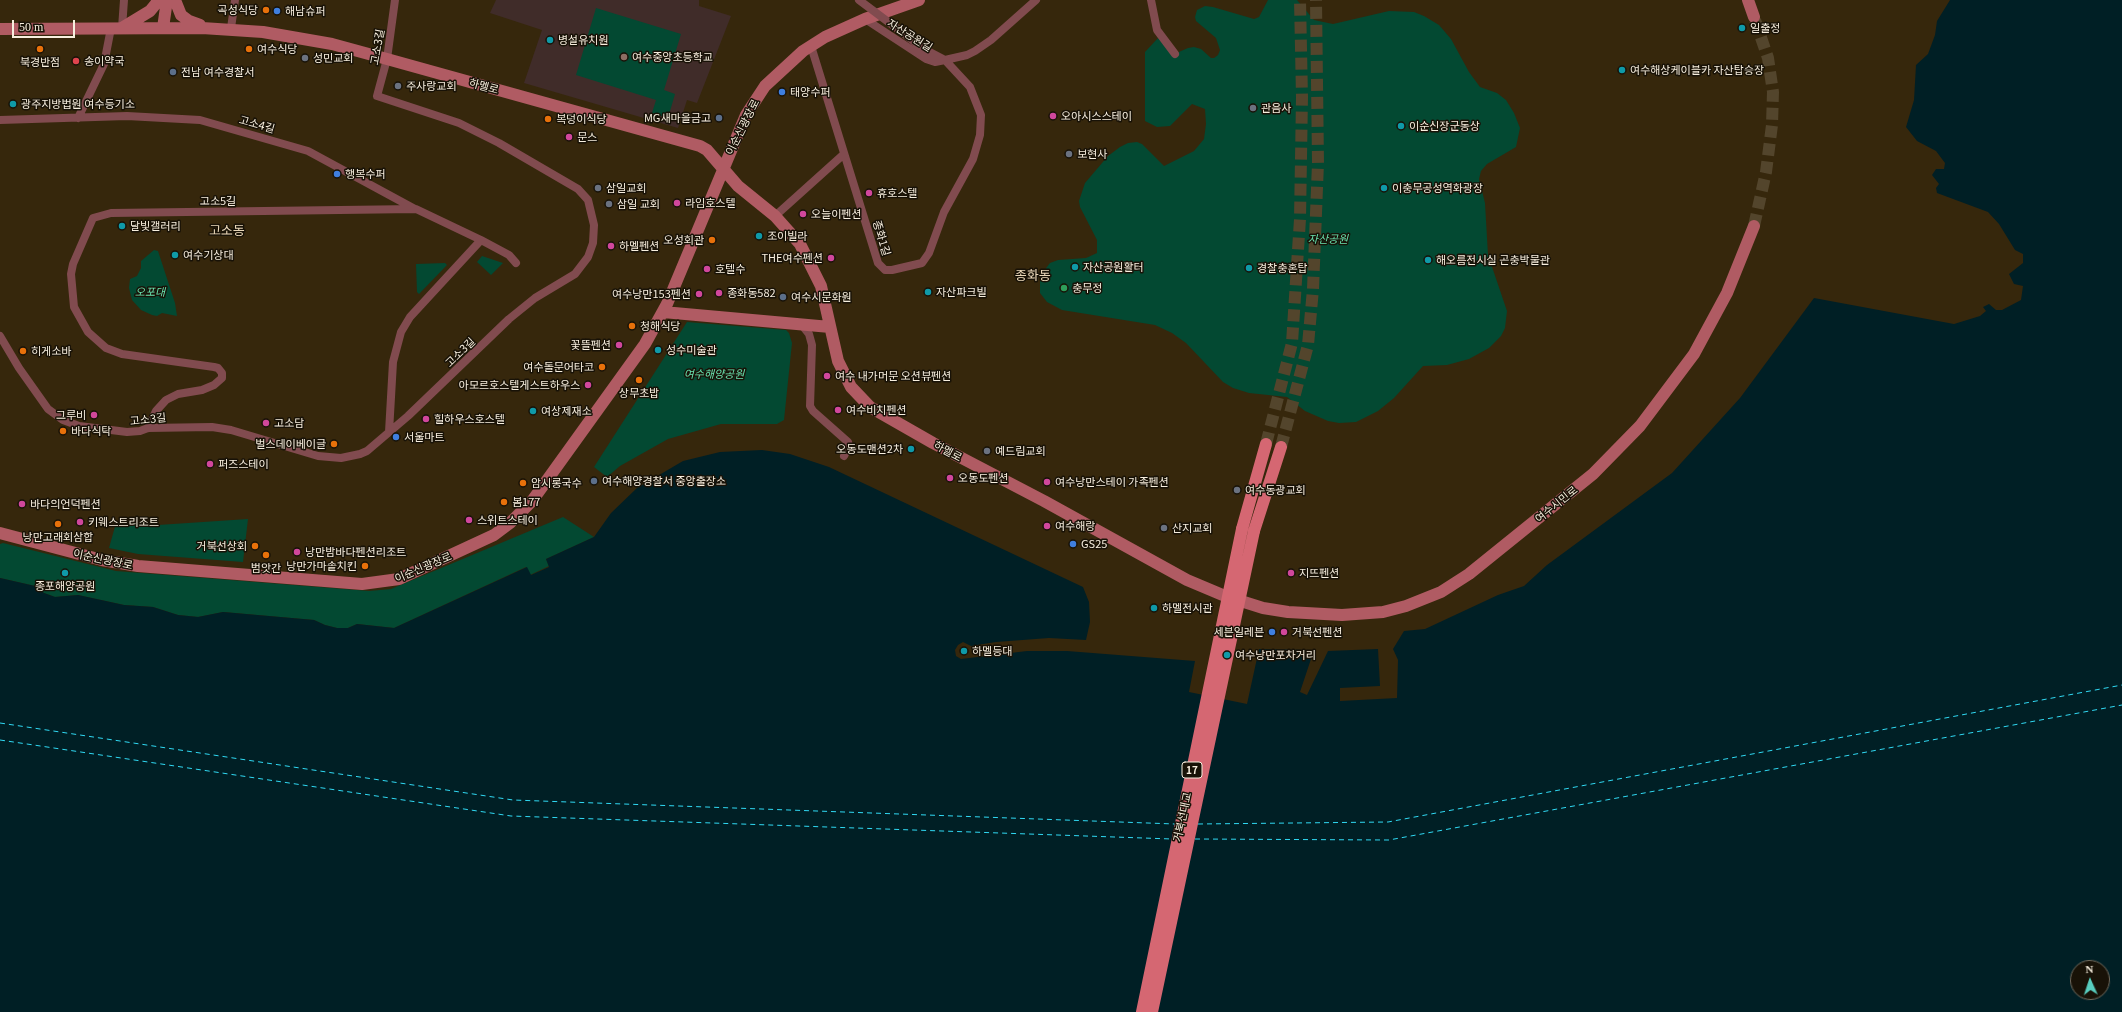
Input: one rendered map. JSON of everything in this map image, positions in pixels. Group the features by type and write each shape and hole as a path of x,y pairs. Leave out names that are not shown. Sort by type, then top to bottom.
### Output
{"main road":[{"name":"거북선대교","path":"1142,1012 1242,529 1266,444"},
{"name":"거북선대교","path":"1152,1012 1254,531 1282,447"}],"street":[{"path":"78,118 104,64 117,28 124,0"},
{"path":"117,28 150,11 159,0"},
{"path":"163,28 167,0"},
{"path":"175,0 177,9 185,18 206,28"},
{"path":"231,28 235,0"},
{"name":"고소3길","path":"0,336 36,393 48,409 59,418 75,425 120,432 140,431 148,428 194,426 231,430 318,456 334,458 360,454 389,432 440,387 513,315 536,298 566,282 576,274 588,257 593,243 594,225 588,200 578,189 499,143 459,123 377,96 387,59 395,0"},
{"name":"자산공원길","path":"859,0 924,49 945,60"},
{"name":"이순신광장로","path":"0,533 102,560 138,566 359,584 399,579 494,535 528,506 645,344 663,312 722,168 746,115 756,98 781,70 811,46 865,19 919,0"},
{"name":"자산공원길","path":"865,19 926,59 936,62 978,50 1036,0"},
{"path":"1151,0 1157,30 1175,54"},
{"path":"1748,0 1754,17"},
{"name":"하멜로","path":"1,31 117,28 231,28 320,42 387,59 700,146 707,150 738,186 775,216 797,240 816,273 825,298 836,354 846,377 859,396 876,412 1187,580 1208,590 1244,602"},
{"name":"종화1길","path":"811,46 880,266 885,270 892,270 922,263 929,253 944,212 971,164 981,128 981,115 973,92 945,60"},
{"name":"고소4길","path":"0,120 161,116 204,121 308,150 416,209"},
{"path":"775,216 844,154"},
{"name":"고소5길","path":"148,428 156,411 166,400 175,395 202,390 214,385 222,378 222,373 218,368 210,366 122,354 106,348 88,332 74,307 70,274 93,218 111,213 416,209 509,255 516,263"},
{"name":"여수시민로","path":"1244,602 1275,610 1309,614 1342,615 1383,612 1406,606 1441,592 1468,574 1592,474 1620,448 1656,408 1694,354 1727,293 1754,226"},
{"path":"389,432 392,370 395,350 401,332 410,317 481,240"},
{"path":"663,312 830,327"},
{"path":"801,324 809,334 812,345 810,406 813,411 848,442 849,446 844,456"}],"shaded area":[{"name":"여수중앙초등학교","path":"496,0 699,0 699,6 731,16 697,103 687,100 678,128 524,83 542,30 490,13"}],"green space":[{"name":"자산공원","path":"1268,0 1297,0 1314,20 1333,24 1389,11 1414,12 1424,16 1439,25 1451,39 1469,72 1480,87 1497,93 1506,100 1514,113 1520,128 1516,147 1487,164 1481,171 1479,179 1485,203 1488,255 1507,311 1505,328 1501,336 1489,348 1469,359 1447,365 1423,366 1394,398 1378,411 1356,422 1339,423 1328,421 1305,411 1287,397 1249,393 1233,388 1223,382 1186,343 1172,333 1155,325 1062,310 1047,302 1040,293 1040,276 1050,263 1058,260 1086,258 1097,253 1097,240 1080,207 1079,201 1085,183 1108,156 1128,143 1137,142 1142,144 1164,166 1194,151 1204,139 1206,124 1205,109 1192,104 1170,126 1157,127 1145,121 1145,52 1158,38 1172,55 1194,47 1201,49 1211,58 1214,58 1218,55 1220,50 1216,38 1196,21 1195,17 1197,10 1205,6 1213,7 1254,19 1259,17"},
{"path":"596,8 681,34 664,90 675,94 668,118 652,113 656,100 576,75"},
{"name":"오포대","path":"154,250 158,251 175,303 177,316 162,313 157,316 152,315 141,310 132,300 129,288 130,279 137,276 141,268 141,261"},
{"path":"482,256 503,263 491,275 477,262"},
{"path":"445,263 447,265 419,294 417,292 416,264"},
{"name":"여수해양공원","path":"687,322 786,330 789,333 792,343 784,420 777,424 721,424 668,439 620,466 607,477 594,467"},
{"name":"종포해양공원","path":"563,517 594,537 546,559 549,566 530,575 526,567 394,628 357,624 348,628 337,628 314,620 223,612 198,617 178,615 153,607 124,605 78,595 55,597 44,593 35,586 0,578 0,544 3,543 116,571 369,591 391,589"},
{"path":"248,519 243,562 138,554 109,548 116,523 158,525"}],"water":[{"path":"1950,0 2122,0 2122,1012 0,1012 0,578 35,586 44,593 55,597 78,595 124,605 153,607 178,615 198,617 223,612 314,620 337,628 348,628 357,624 394,628 527,567 531,575 549,567 546,559 594,537 611,513 637,488 683,461 720,452 762,450 790,454 829,467 1083,587 1089,602 1090,622 1086,640 1049,638 996,642 971,646 963,642 958,645 955,650 956,656 961,659 1027,651 1067,651 1195,661 1189,692 1247,704 1259,649 1314,650 1300,692 1307,695 1328,651 1378,649 1380,686 1340,688 1340,701 1397,698 1398,660 1393,649 1404,631 1425,629 1498,595 1524,586 1547,565 1672,473 1740,398 1814,298 1954,324 1980,316 1986,311 1983,307 1989,304 1996,310 2002,310 2021,300 2023,286 2014,284 2009,274 2023,263 2023,254 2015,250 1999,224 1988,212 1937,193 1936,188 1939,184 1932,175 1936,169 1944,169 1945,163 1936,151 1917,141 1906,127 1914,100 1916,65 1928,54 1935,35 1937,21"}],"ferry route":[{"path":"1198,824 1388,822 2122,685"},
{"path":"1195,839 1389,840 2122,705"},
{"path":"0,723 513,800 1175,824"},
{"path":"0,740 511,816 1172,839"}],"tunnel":[{"path":"1266,444 1292,343 1300,219 1302,97 1300,0"},
{"path":"1281,447 1308,345 1313,289 1318,163 1316,0"},
{"path":"1754,17 1768,58 1773,92 1772,125 1766,172 1754,226"}],"place":[{"name":"곡성식당","path":"266,10"},
{"name":"해남슈퍼","path":"277,11"},
{"name":"일출정","path":"1742,28"},
{"name":"병설유치원","path":"550,40"},
{"name":"북경반점","path":"40,49"},
{"name":"여수식당","path":"249,49"},
{"name":"여수중앙초등학교","path":"624,57"},
{"name":"성민교회","path":"305,58"},
{"name":"송이약국","path":"76,61"},
{"name":"여수해상케이블카 자산탑승장","path":"1622,70"},
{"name":"전남 여수경찰서","path":"173,72"},
{"name":"주사랑교회","path":"398,86"},
{"name":"태양수퍼","path":"782,92"},
{"name":"광주지방법원 여수등기소","path":"13,104"},
{"name":"관음사","path":"1253,108"},
{"name":"오아시스스테이","path":"1053,116"},
{"name":"MG새마을금고","path":"719,118"},
{"name":"복덩이식당","path":"548,119"},
{"name":"이순신장군동상","path":"1401,126"},
{"name":"문스","path":"569,137"},
{"name":"보현사","path":"1069,154"},
{"name":"행복수퍼","path":"337,174"},
{"name":"삼일교회","path":"598,188"},
{"name":"이충무공성역화광장","path":"1384,188"},
{"name":"휴호스텔","path":"869,193"},
{"name":"라임호스텔","path":"677,203"},
{"name":"삼일 교회","path":"609,204"},
{"name":"오늘이펜션","path":"803,214"},
{"name":"달빛갤러리","path":"122,226"},
{"name":"조이빌라","path":"759,236"},
{"name":"오성회관","path":"712,240"},
{"name":"하멜펜션","path":"611,246"},
{"name":"여수기상대","path":"175,255"},
{"name":"THE여수펜션","path":"831,258"},
{"name":"해오름전시실 곤충박물관","path":"1428,260"},
{"name":"자산공원활터","path":"1075,267"},
{"name":"경찰충혼탑","path":"1249,268"},
{"name":"호텔수","path":"707,269"},
{"name":"충무정","path":"1064,288"},
{"name":"자산파크빌","path":"928,292"},
{"name":"종화동582","path":"719,293"},
{"name":"여수낭만153펜션","path":"699,294"},
{"name":"여수시문화원","path":"783,297"},
{"name":"청해식당","path":"632,326"},
{"name":"꽃뜰펜션","path":"619,345"},
{"name":"성수미술관","path":"658,350"},
{"name":"히게소바","path":"23,351"},
{"name":"여수돌문어타코","path":"602,367"},
{"name":"여수 내가머문 오션뷰펜션","path":"827,376"},
{"name":"상무초밥","path":"639,380"},
{"name":"아모르호스텔게스트하우스","path":"588,385"},
{"name":"여수비치펜션","path":"838,410"},
{"name":"여상제재소","path":"533,411"},
{"name":"그루비","path":"94,415"},
{"name":"힐하우스호스텔","path":"426,419"},
{"name":"고소담","path":"266,423"},
{"name":"바다식탁","path":"63,431"},
{"name":"서울마트","path":"396,437"},
{"name":"벌스데이베이글","path":"334,444"},
{"name":"오동도맨션2차","path":"911,449"},
{"name":"예드림교회","path":"987,451"},
{"name":"퍼즈스테이","path":"210,464"},
{"name":"오동도펜션","path":"950,478"},
{"name":"여수해양경찰서 중앙출장소","path":"594,481"},
{"name":"여수낭만스테이 가족펜션","path":"1047,482"},
{"name":"암시롱국수","path":"523,483"},
{"name":"여수동광교회","path":"1237,490"},
{"name":"봄177","path":"504,502"},
{"name":"바다의언덕펜션","path":"22,504"},
{"name":"스위트스테이","path":"469,520"},
{"name":"키웨스트리조트","path":"80,522"},
{"name":"낭만고래회삼합","path":"58,524"},
{"name":"여수해랑","path":"1047,526"},
{"name":"산지교회","path":"1164,528"},
{"name":"GS25","path":"1073,544"},
{"name":"거북선상회","path":"255,546"},
{"name":"낭만밤바다펜션리조트","path":"297,552"},
{"name":"범앗간","path":"266,555"},
{"name":"낭만가마솥치킨","path":"365,566"},
{"name":"종포해양공원","path":"65,573"},
{"name":"지뜨펜션","path":"1291,573"},
{"name":"하멜전시관","path":"1154,608"},
{"name":"세븐일레븐","path":"1272,632"},
{"name":"거북선펜션","path":"1284,632"},
{"name":"하멜등대","path":"964,651"},
{"name":"여수낭만포차거리","path":"1227,655"}],"district":[{"name":"고소동","path":"227,230"},
{"name":"종화동","path":"1033,275"}]}
